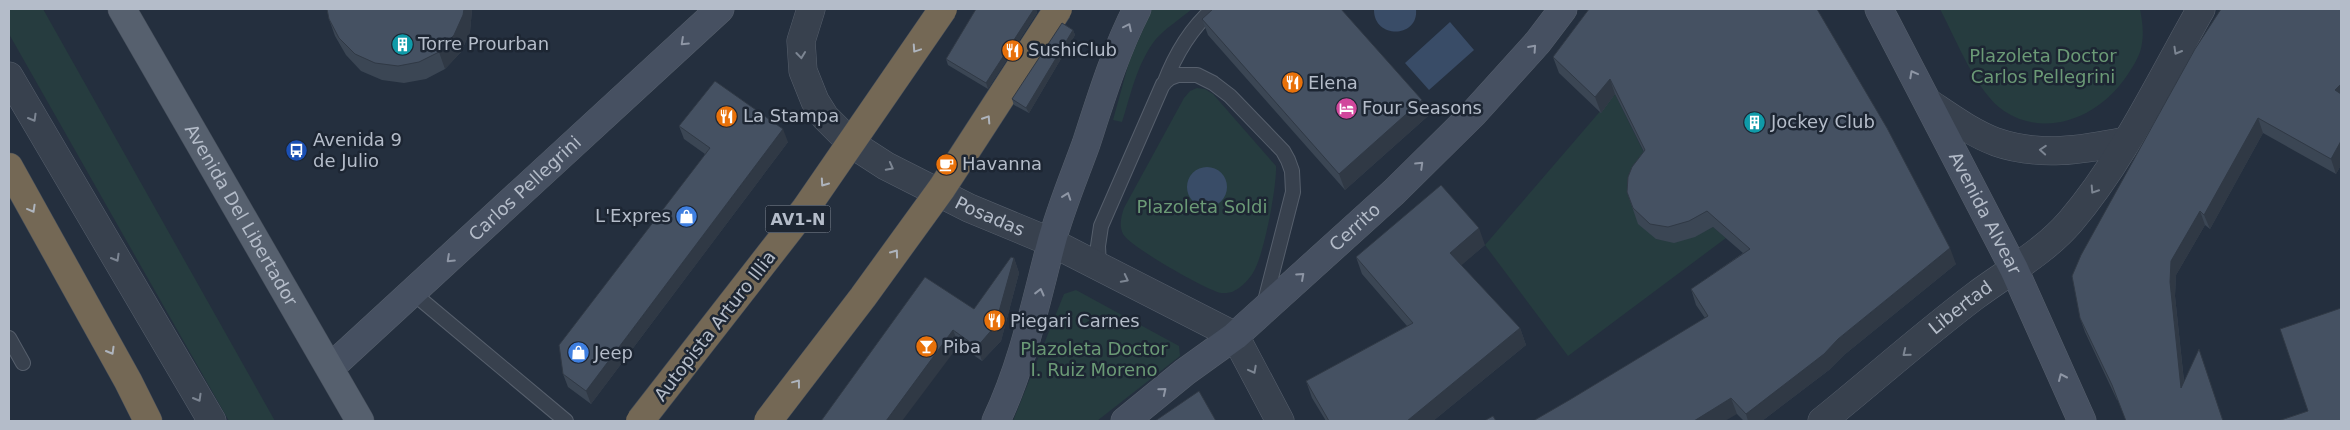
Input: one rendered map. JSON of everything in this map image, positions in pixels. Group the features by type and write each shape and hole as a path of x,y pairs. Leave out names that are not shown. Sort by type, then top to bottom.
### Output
{"highway":[{"name":"Autopista Arturo Illia","path":"640,421 806,208 944,9"},
{"path":"768,421 942,188 1058,9"},
{"path":"9,167 128,381 148,421"}],"main road":[{"name":"Avenida Del Libertador","path":"122,9 360,421"}],"street":[{"name":"Carlos Pellegrini","path":"330,368 720,9"},
{"name":"Posadas","path":"811,9 801,41 803,71 815,101 836,130 867,155 969,208 1052,242 1235,336"},
{"path":"996,421 1009,394 1027,342 1052,242 1125,32 1136,9"},
{"name":"Cerrito","path":"1125,421 1185,372 1235,336 1394,192 1473,114 1538,42 1563,9"},
{"name":"Avenida Alvear","path":"1879,9 2014,269 2082,421"},
{"name":"Libertad","path":"1822,421 1975,296 2047,245 2069,223 2087,201 2126,141 2202,9"},
{"path":"9,76 212,421"},
{"path":"1929,104 1969,130 1996,142 2026,149 2055,151 2085,149 2126,141"},
{"path":"1235,336 1280,421"}],"lane":[{"path":"1099,266 1098,246 1102,226 1164,84 1180,49 1192,30 1213,9"},
{"path":"1164,84 1170,78 1178,75 1197,75 1213,83 1230,96 1283,151 1288,160 1292,171 1294,192 1262,311"},
{"path":"413,293 566,421"},
{"path":"9,338 23,363"}],"green space":[{"path":"9,9 43,9 275,421 229,421 9,34"},
{"path":"1152,9 1192,9 1169,27 1149,48 1139,68 1122,122 1113,120 1129,62"},
{"name":"Plazoleta Doctor Carlos Pellegrini","path":"1940,9 2140,9 2143,39 2137,59 2128,74 2117,89 2104,101 2073,119 2056,123 2038,123 2021,119 2004,111 1984,91"},
{"name":"Plazoleta Soldi","path":"1197,88 1205,89 1213,94 1276,166 1269,220 1258,262 1248,280 1239,288 1229,293 1213,290 1169,267 1128,240 1121,228 1124,208 1184,98 1190,91"},
{"path":"1615,94 1652,169 1656,239 1672,241 1686,239 1713,227 1726,238 1568,356 1485,245"},
{"name":"Plazoleta Doctor I. Ruiz Moreno","path":"1076,290 1179,346 1180,356 1097,421 1013,421 1064,294"}],"water":[{"path":"1374,9 1416,9 1415,19 1411,26 1404,30 1388,30 1381,26 1376,19"},
{"path":"1450,22 1474,50 1429,90 1405,63"},
{"path":"1211,167 1218,170 1224,176 1227,187 1226,195 1218,204 1211,207 1203,207 1196,204 1188,195 1187,183 1190,176 1199,168"}],"building":[{"name":"Torre Prourban","path":"327,9 464,9 454,35 439,52 419,62 398,66 375,63 355,54 339,38 329,19"},
{"path":"976,9 1034,9 986,83 946,59"},
{"name":"Four Seasons","path":"1213,9 1341,9 1422,100 1339,174 1202,19"},
{"path":"1589,9 1817,9 1887,128 1950,248 1838,339 1824,354 1746,414 1731,398 1694,421 1533,421 1708,316 1691,289 1750,249 1707,211 1689,221 1668,227 1650,224 1633,208 1627,192 1628,177 1632,167 1645,150 1610,79 1595,97 1553,57"},
{"path":"2221,9 2341,9 2341,84 2335,90 2341,94 2341,141 2331,159 2258,118 2204,215 2200,211 2171,261 2170,282 2181,388 2199,349 2223,421 2126,421 2112,385 2080,318 2072,276 2081,255 2195,49"},
{"path":"1062,23 1073,30 1026,108 1012,99"},
{"path":"715,81 783,129 586,391 563,374 559,345 710,148 679,126"},
{"path":"1441,185 1479,228 1450,253 1520,328 1407,421 1329,421 1306,381 1413,323 1356,257"},
{"path":"1011,257 1014,258 995,326 977,347 953,330 886,421 821,421 925,277 974,309"},
{"path":"2341,308 2341,421 2278,421 2308,411 2280,329"},
{"path":"1199,391 1216,421 1155,421"},
{"path":"1493,416 1496,421 1484,421"}],"place":[{"name":"Torre Prourban","path":"402,44"},
{"name":"SushiClub","path":"1012,50"},
{"name":"Elena","path":"1292,83"},
{"name":"Four Seasons","path":"1346,108"},
{"name":"La Stampa","path":"727,116"},
{"name":"Jockey Club","path":"1755,122"},
{"name":"Avenida 9 de Julio","path":"297,150"},
{"name":"Havanna","path":"946,164"},
{"name":"L'Expres","path":"687,216"},
{"name":"Piegari Carnes","path":"994,321"},
{"name":"Piba","path":"927,347"},
{"name":"Jeep","path":"578,353"}]}
